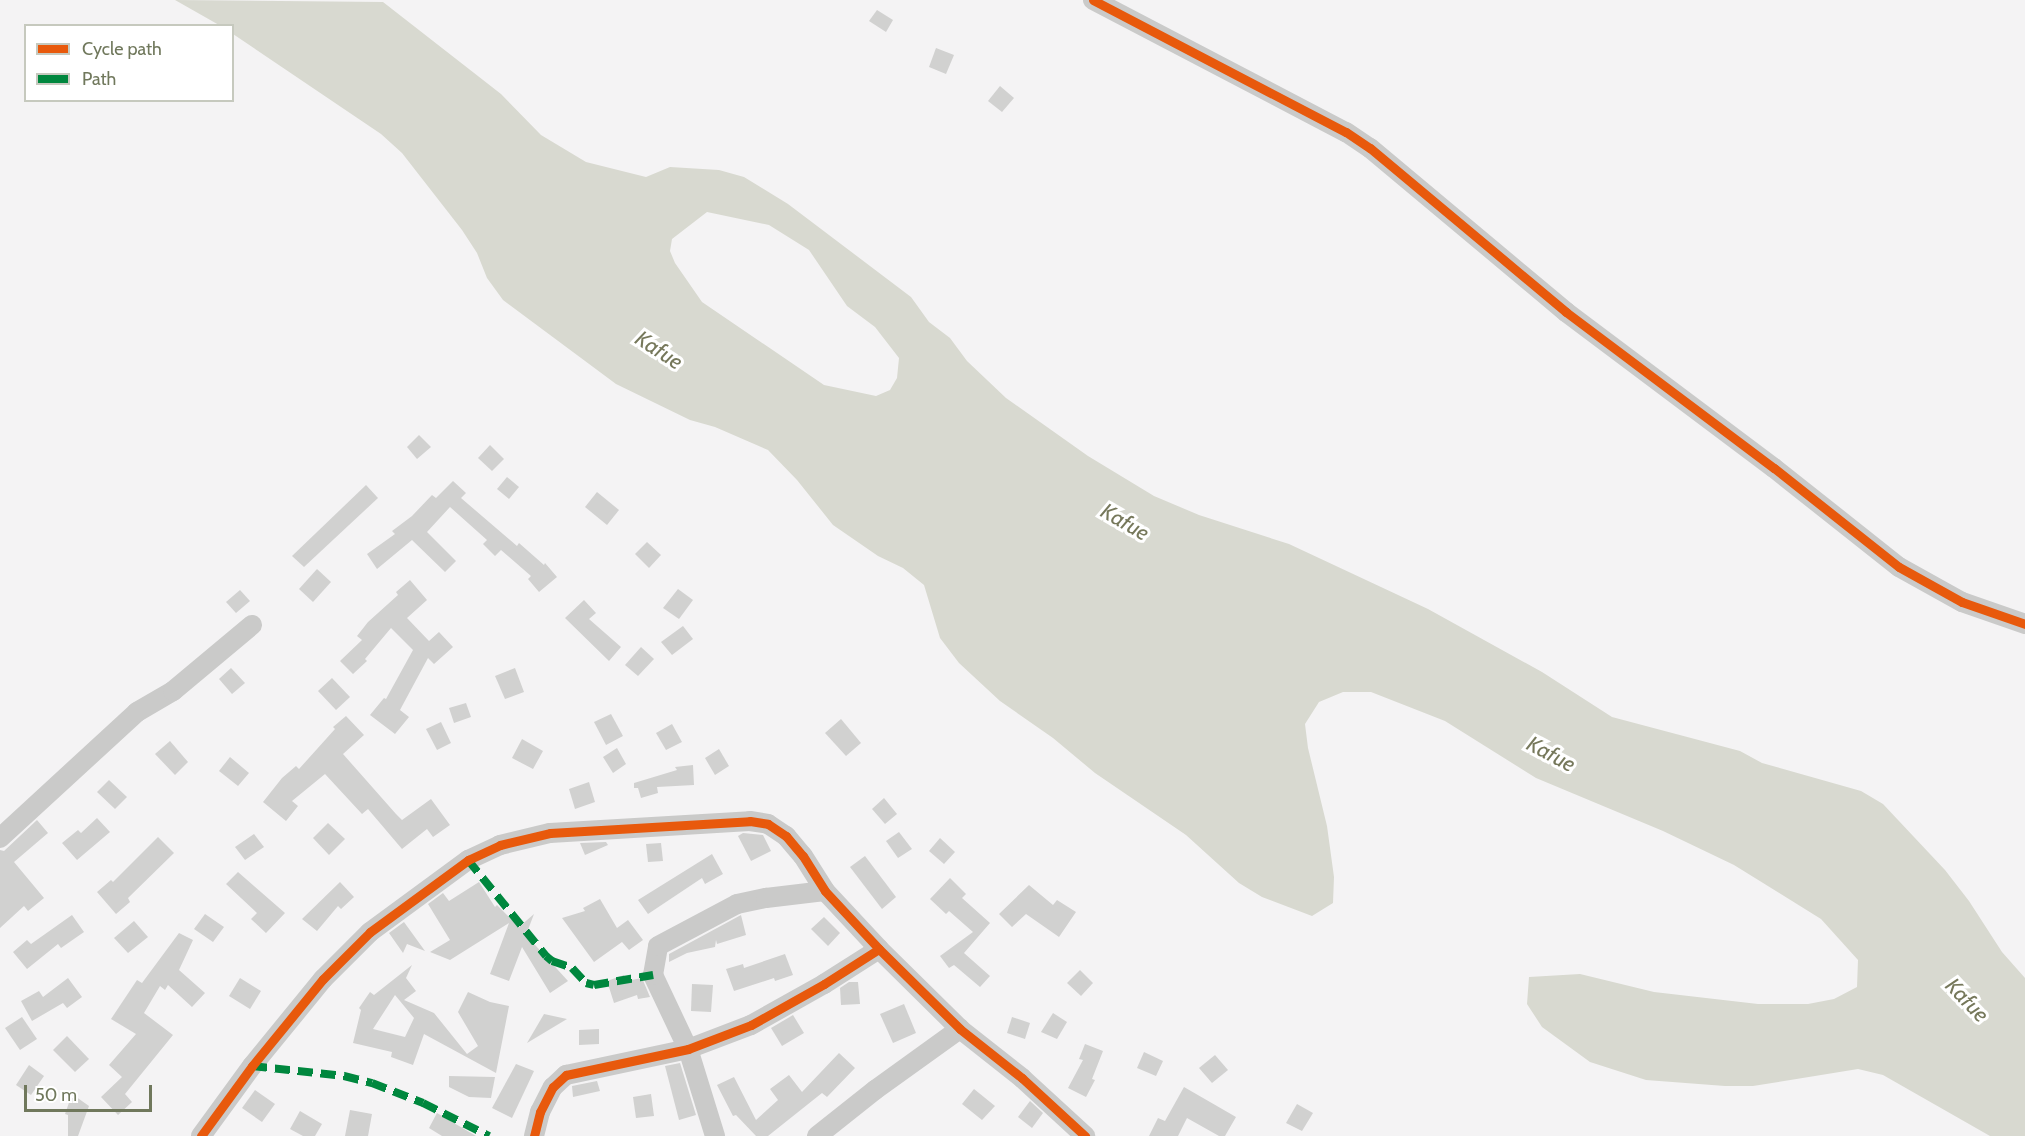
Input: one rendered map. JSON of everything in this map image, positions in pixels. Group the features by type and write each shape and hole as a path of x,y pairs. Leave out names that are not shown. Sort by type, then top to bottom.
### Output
{"street":[{"path":"1093,0 1346,132 1370,148 1566,312 1774,468 1899,567 1962,602 2025,624"},
{"path":"0,838 137,712 173,691 252,625"},
{"path":"201,1136 252,1066 302,1005 370,932 468,860 500,845 550,833 750,821 768,824 786,836 803,856 825,891 879,949 960,1029 1022,1078 1085,1136"},
{"path":"715,1136 688,1049 653,975 658,946 737,904 825,891"},
{"path":"534,1136 540,1112 553,1087 566,1075 688,1049 751,1025 790,1005 879,949"},
{"path":"817,1136 875,1090 960,1029"}],"water":[{"name":"Kafue","path":"175,0 383,2 501,94 541,135 586,162 646,177 670,167 719,170 744,177 788,204 911,297 929,322 950,338 967,361 1006,398 1088,456 1154,496 1199,515 1289,544 1428,609 1542,672 1612,717 1740,751 1762,763 1861,791 1883,804 1945,870 1969,901 2002,952 2025,978 2025,1136 1990,1136 1883,1075 1858,1069 1753,1086 1725,1086 1646,1080 1590,1062 1542,1027 1527,1004 1529,977 1580,974 1654,992 1758,1004 1808,1004 1834,999 1857,987 1858,960 1821,919 1734,865 1663,831 1536,778 1445,721 1371,692 1343,692 1319,702 1305,724 1308,748 1327,826 1334,877 1333,903 1312,916 1262,897 1239,883 1186,835 1095,773 1053,738 1000,701 959,663 940,638 924,585 903,568 878,556 833,525 797,480 768,450 715,427 690,420 616,384 503,300 487,278 477,253 462,230 402,153 381,134 234,35 234,24 217,24","holes":["707,212 769,225 809,250 847,306 875,327 899,358 897,378 890,390 876,396 824,385 702,302 675,263 670,251 672,239"]}],"building":[{"path":"877,10 893,20 886,32 869,21"},
{"path":"936,48 954,55 946,74 929,67"},
{"path":"1000,86 1014,98 1002,112 988,101"},
{"path":"419,435 431,447 417,459 407,447"},
{"path":"490,445 504,459 492,471 478,458"},
{"path":"507,477 519,487 509,499 497,489"},
{"path":"453,481 466,493 461,498 517,546 519,543 544,565 545,563 557,577 539,592 528,579 531,576 501,550 495,556 483,544 487,540 450,507 427,532 456,561 445,572 412,540 377,569 367,554 395,534 392,531 412,516 432,495 436,498"},
{"path":"366,485 378,498 304,567 292,556"},
{"path":"597,492 619,510 607,525 585,507"},
{"path":"647,542 661,555 649,568 635,554"},
{"path":"317,569 331,582 313,602 299,589"},
{"path":"410,580 427,600 407,618 429,641 439,632 453,647 434,664 428,658 400,710 409,717 395,734 370,715 384,698 386,699 413,650 391,628 365,659 367,661 353,674 340,661 362,640 357,636 368,622 398,595 396,592"},
{"path":"678,589 693,600 679,619 663,608"},
{"path":"240,590 250,601 236,613 226,602"},
{"path":"584,600 596,613 589,619 621,647 609,661 565,618"},
{"path":"683,626 693,639 672,655 661,642"},
{"path":"641,647 654,659 638,676 625,665"},
{"path":"231,668 245,683 232,694 219,679"},
{"path":"515,668 524,692 505,699 495,676"},
{"path":"332,678 350,697 336,710 318,691"},
{"path":"466,703 471,717 454,723 449,708"},
{"path":"611,714 623,736 606,745 594,722"},
{"path":"346,716 364,735 343,754 396,814 402,820 431,799 450,825 433,837 427,829 402,849 368,809 362,814 325,774 292,801 298,806 286,821 263,802 282,778 296,766 299,769 335,729 333,727"},
{"path":"841,719 861,743 846,756 825,733"},
{"path":"441,722 451,743 437,750 426,729"},
{"path":"672,724 682,742 666,750 656,733"},
{"path":"522,739 543,751 533,769 512,758"},
{"path":"170,741 188,762 175,775 155,754"},
{"path":"617,748 626,764 613,773 603,757"},
{"path":"719,749 729,766 715,775 705,758"},
{"path":"230,757 249,773 238,786 219,771"},
{"path":"693,765 694,785 657,787 658,793 641,798 638,788 634,788 634,783 677,770 675,767"},
{"path":"109,780 127,797 115,809 97,792"},
{"path":"589,782 595,802 575,809 569,789"},
{"path":"884,798 897,814 885,824 872,809"},
{"path":"97,818 110,832 77,860 62,843 78,830 81,833"},
{"path":"37,820 48,833 14,862 44,898 28,911 24,906 0,928 0,850 4,851"},
{"path":"328,823 345,839 329,855 313,838"},
{"path":"899,832 912,849 898,858 886,841"},
{"path":"743,833 763,835 771,851 751,861 738,836"},
{"path":"254,834 264,847 245,860 235,847"},
{"path":"158,837 174,853 128,898 130,902 116,914 97,892 111,880 113,882"},
{"path":"940,838 955,852 944,864 929,851"},
{"path":"606,842 608,845 585,855 580,843"},
{"path":"661,843 663,861 648,862 646,844"},
{"path":"712,854 723,874 705,884 702,878 648,914 638,900"},
{"path":"865,856 896,897 882,909 850,867"},
{"path":"238,872 285,913 266,933 251,919 257,913 226,884"},
{"path":"950,878 966,894 962,898 990,923 964,953 990,976 980,987 954,965 949,968 940,956 973,932 949,911 946,914 930,899"},
{"path":"340,882 354,897 341,909 338,906 317,931 302,919"},
{"path":"479,882 495,907 497,905 519,927 534,914 526,935 568,981 550,993 522,947 509,981 490,974 509,923 450,960 430,952 450,940 428,904 443,893 449,901"},
{"path":"1029,885 1053,905 1057,900 1076,912 1059,937 1026,914 1012,927 999,914"},
{"path":"600,899 617,928 628,920 643,940 629,950 622,942 594,962 562,918 585,911 583,908"},
{"path":"205,914 224,927 213,942 194,929"},
{"path":"72,915 84,932 61,948 58,944 27,969 13,952 27,940 31,944"},
{"path":"741,915 746,935 717,944 716,940 715,947 687,953 669,962 669,954"},
{"path":"824,917 840,933 828,946 811,929"},
{"path":"134,921 148,937 128,953 114,938"},
{"path":"404,922 425,951 407,944 403,953 389,933"},
{"path":"179,933 193,940 179,970 205,993 192,1007 168,985 165,990 160,986 144,1013 173,1035 125,1094 132,1102 118,1115 101,1097 122,1077 109,1065 136,1034 111,1019 137,980 142,983"},
{"path":"785,954 793,975 775,981 774,978 734,991 726,969 743,964 744,968"},
{"path":"412,965 406,978 416,991 404,1000 434,1013 467,1054 478,1046 458,1012 468,992 490,1002 509,1006 496,1073 424,1034 413,1065 391,1057 392,1052 353,1043 361,1010 359,1008 370,992 374,995","holes":["395,995 414,1018 405,1037 373,1029"]},
{"path":"1080,970 1093,983 1081,996 1067,983"},
{"path":"624,975 626,981 642,978 650,997 638,999 637,995 614,1003 607,981"},
{"path":"68,978 82,997 67,1008 63,1003 32,1021 21,1001 39,991 43,997"},
{"path":"240,978 261,991 250,1009 229,996"},
{"path":"849,982 858,982 860,1004 841,1005 840,988"},
{"path":"692,984 713,985 711,1012 691,1011"},
{"path":"904,1004 916,1033 893,1043 880,1014"},
{"path":"1053,1013 1067,1022 1057,1039 1041,1032"},
{"path":"544,1014 567,1019 527,1043"},
{"path":"793,1015 804,1033 782,1046 771,1028"},
{"path":"22,1017 37,1039 20,1050 5,1028"},
{"path":"1012,1017 1030,1023 1025,1039 1007,1033"},
{"path":"599,1029 599,1044 579,1045 579,1030"},
{"path":"67,1036 89,1059 75,1072 53,1050"},
{"path":"1085,1044 1103,1051 1092,1079 1095,1080 1086,1097 1068,1088 1083,1060 1079,1059"},
{"path":"1144,1052 1163,1061 1156,1076 1137,1068"},
{"path":"839,1053 855,1068 827,1097 822,1093 768,1136 756,1136 736,1115 733,1116 717,1085 734,1077 756,1120 778,1100 770,1089 789,1075 802,1092"},
{"path":"1215,1055 1228,1070 1212,1083 1199,1068"},
{"path":"680,1063 696,1115 679,1120 665,1066"},
{"path":"516,1064 534,1071 512,1118 492,1108"},
{"path":"29,1065 44,1076 31,1095 16,1085"},
{"path":"449,1076 495,1077 491,1098 469,1097 449,1087"},
{"path":"597,1081 600,1091 573,1097 572,1086"},
{"path":"1184,1087 1236,1117 1225,1136 1219,1136 1187,1118 1178,1136 1149,1136 1158,1118 1165,1121"},
{"path":"974,1089 995,1106 982,1120 962,1104"},
{"path":"255,1090 275,1104 262,1122 242,1108"},
{"path":"72,1094 89,1106 78,1136 68,1136 68,1115 65,1114"},
{"path":"651,1094 654,1116 636,1118 633,1097"},
{"path":"1030,1101 1043,1113 1032,1128 1018,1117"},
{"path":"1297,1104 1313,1113 1302,1131 1286,1123"},
{"path":"350,1110 372,1114 368,1136 345,1136"},
{"path":"300,1111 322,1124 315,1136 303,1136 290,1129"},
{"path":"437,1113 476,1136 442,1136 429,1128"}],"marked path":[{"path":"468,860 546,956 552,961 572,968 586,983 594,985 653,975"},
{"path":"252,1066 344,1076 372,1083 423,1103 489,1136"}],"cycle path":[{"path":"1093,0 1346,132 1370,148 1566,312 1774,468 1899,567 1962,602 2025,624"},
{"path":"201,1136 252,1066 323,979 370,932 468,860 500,845 550,833 750,821 768,824 786,836 803,856 825,891 879,949 960,1029 1022,1078 1085,1136"},
{"path":"534,1136 540,1112 553,1087 566,1075 688,1049 751,1025 824,984 879,949"}]}
